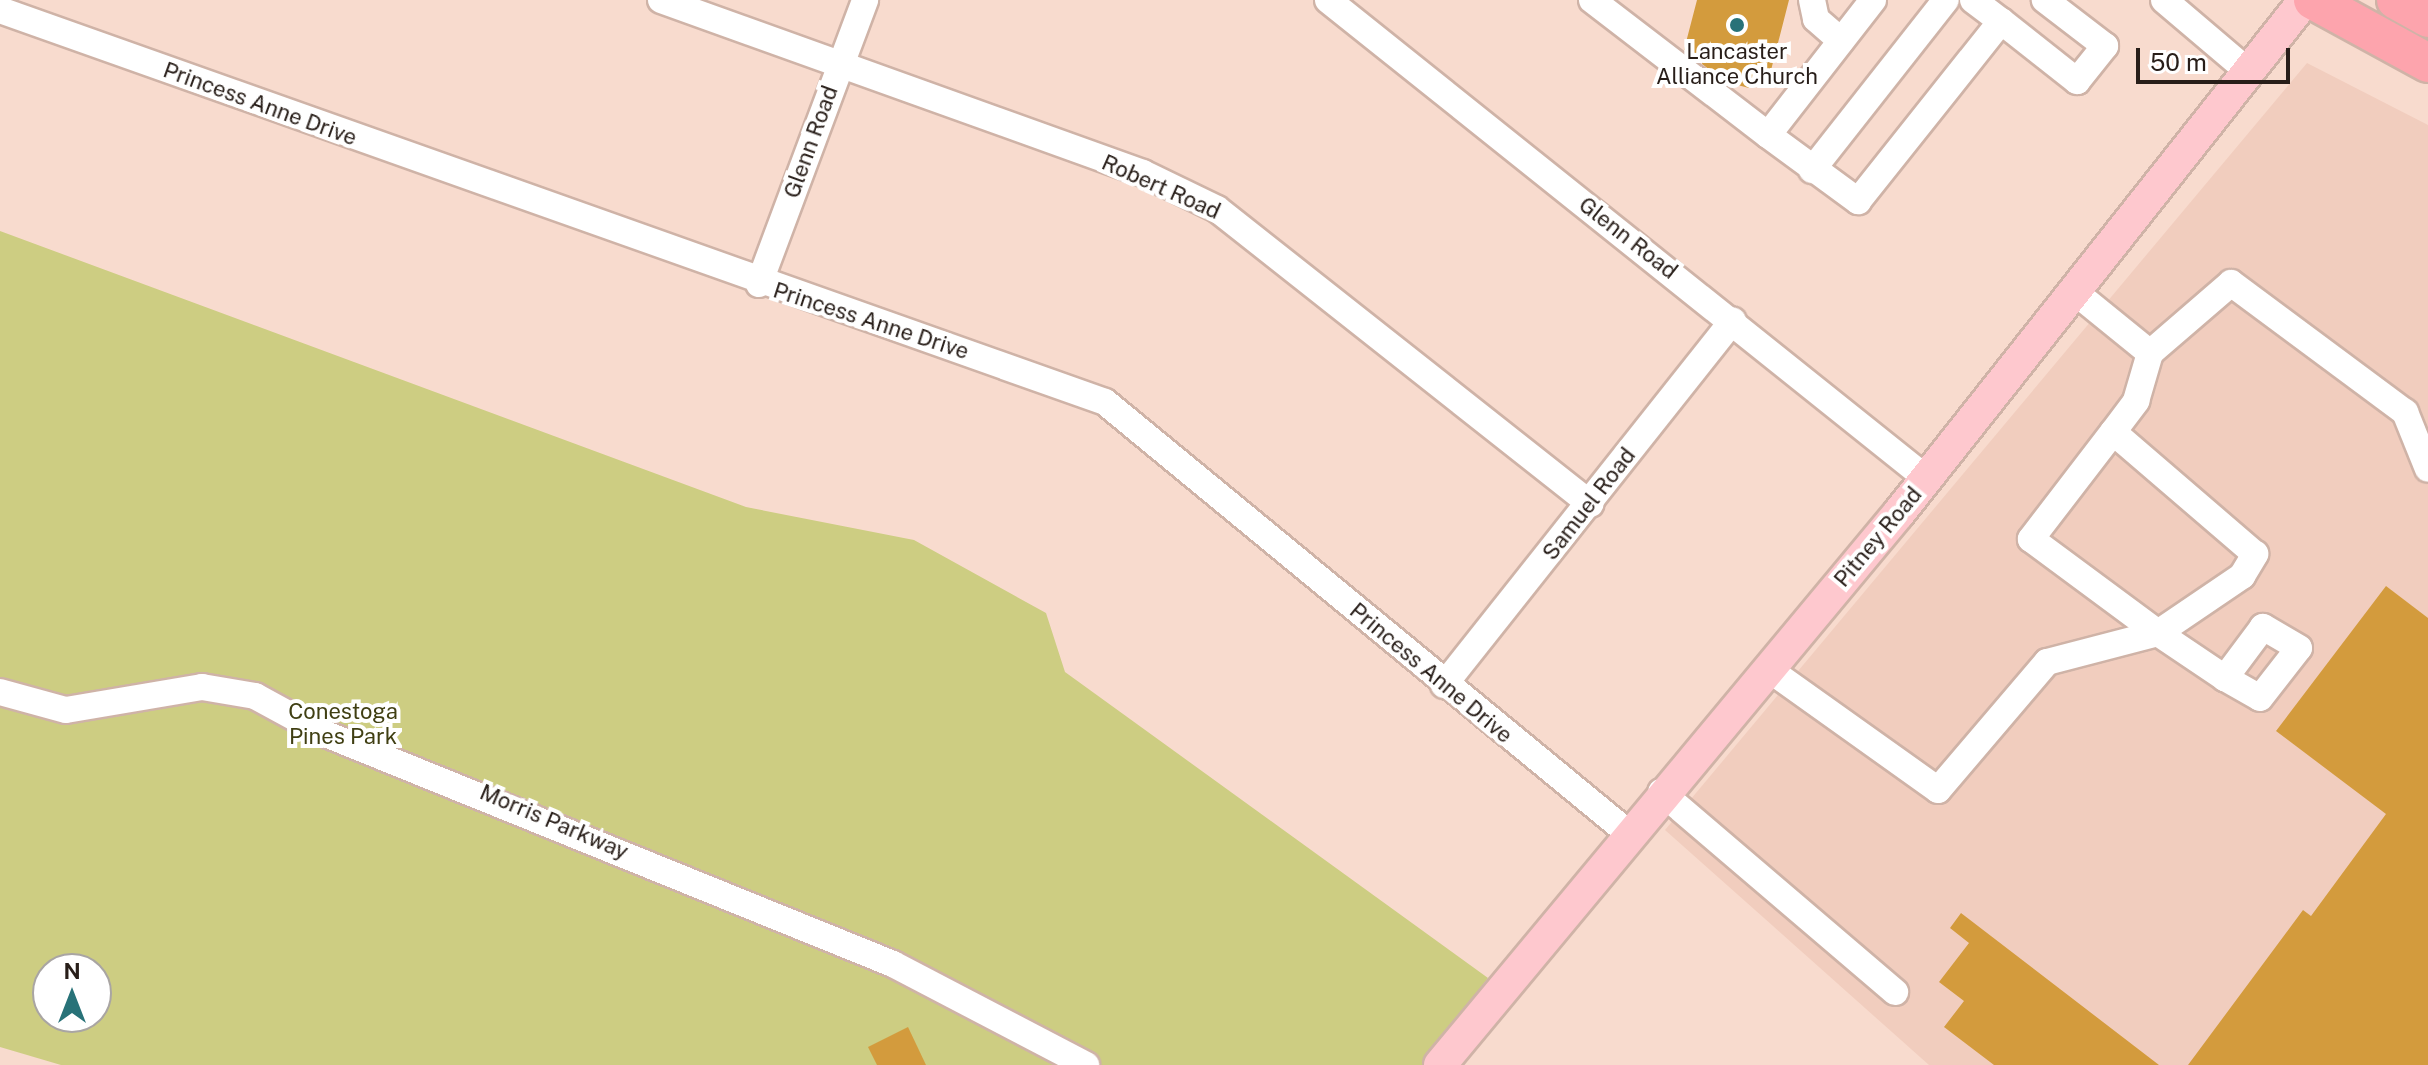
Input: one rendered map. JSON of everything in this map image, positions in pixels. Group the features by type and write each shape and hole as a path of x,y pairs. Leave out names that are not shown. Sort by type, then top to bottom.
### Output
{"highway":[{"path":"2313,0 2428,63"},
{"path":"2396,0 2428,18"}],"main road":[{"name":"Pitney Road","path":"1440,1065 1627,832 1926,478 2305,0"}],"street":[{"name":"Robert Road","path":"661,0 1143,173 1217,209 1590,504"},
{"name":"Glenn Road","path":"759,284 865,0"},
{"name":"Glenn Road","path":"1328,0 1926,478"},
{"path":"1592,0 1851,201 1865,199 2001,21"},
{"path":"1812,0 1816,19 1841,41"},
{"path":"1768,135 1873,0"},
{"path":"1812,170 1946,0"},
{"path":"1973,0 2077,81 2105,46 2045,0"},
{"path":"2164,0 2249,72"},
{"name":"Princess Anne Drive","path":"0,10 30,10 759,284 1105,402 1444,685 1627,832"},
{"path":"2225,678 2158,633 2031,539 2136,401 2150,353 2231,283 2405,412 2428,469"},
{"path":"2075,292 2150,353"},
{"name":"Samuel Road","path":"1444,685 1733,321"},
{"path":"1767,668 1938,790 2047,662 2158,633 2242,576 2255,554 2113,432"},
{"name":"Morris Parkway","path":"0,692 66,710 202,687 255,696 323,733 882,959 1086,1065"},
{"path":"1661,792 1895,992"}],"shaded area":[{"path":"2307,63 2428,125 2428,1065 1929,1065 1665,830"}],"green space":[{"name":"Conestoga Pines Park","path":"0,231 746,507 914,540 1046,613 1065,672 1488,978 1422,1065 61,1065 0,1047"}],"building":[{"name":"Lancaster Alliance Church","path":"1697,0 1789,0 1769,78 1753,74 1749,88 1726,82 1702,64 1704,55 1684,50"},
{"path":"2386,586 2428,618 2428,1065 2188,1065 2303,910 2311,916 2386,814 2276,731"},
{"path":"1961,913 2159,1065 1994,1065 1944,1027 1964,1001 1939,982 1969,943 1950,928"},
{"path":"908,1027 926,1065 877,1065 868,1047"}],"place":[{"name":"Lancaster Alliance Church","path":"1737,25"}]}
